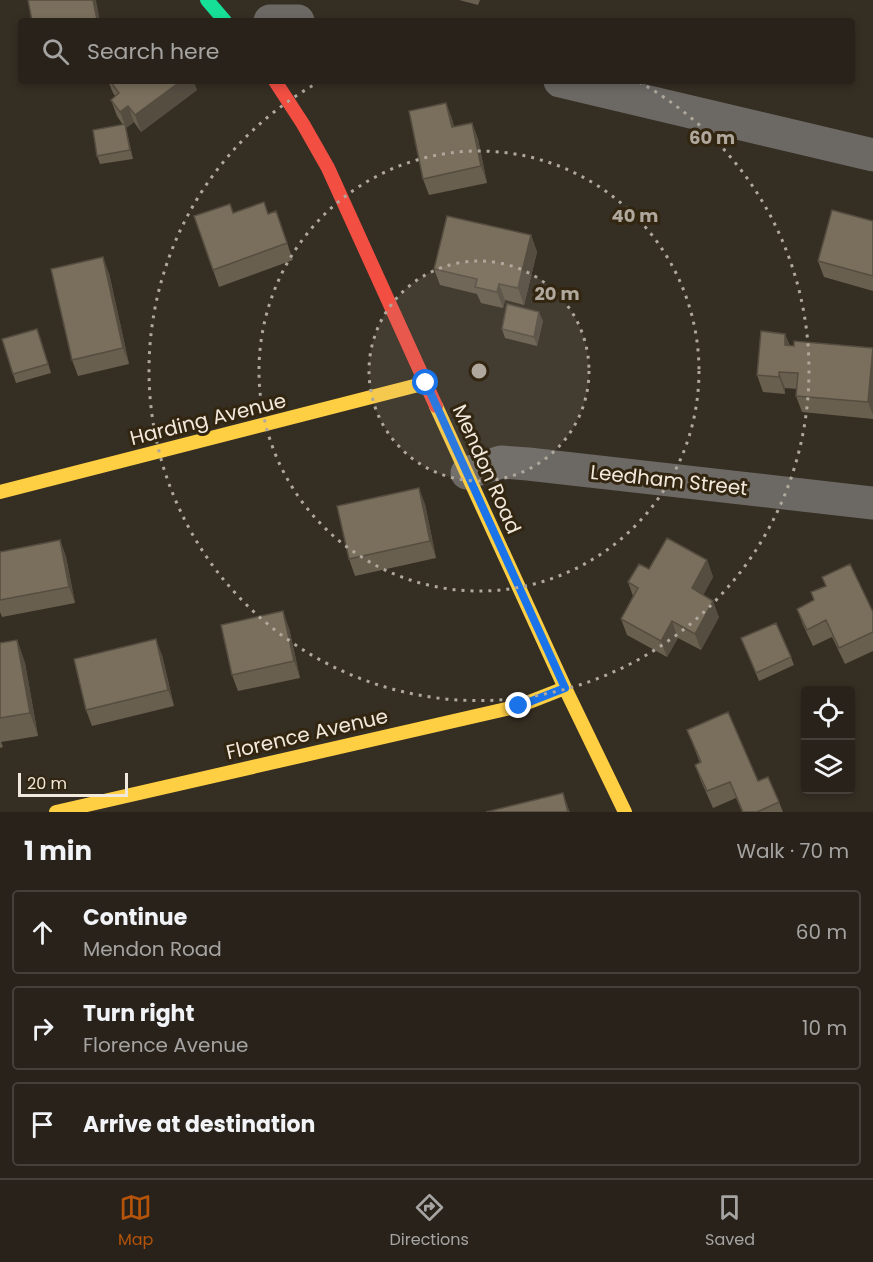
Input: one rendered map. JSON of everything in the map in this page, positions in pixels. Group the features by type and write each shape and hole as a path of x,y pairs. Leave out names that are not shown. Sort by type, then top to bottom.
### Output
{"street":[{"path":"207,0 222,18"},
{"name":"Mendon Road","path":"277,84 290,101 328,168 565,688 625,812"},
{"path":"573,84 873,155"},
{"name":"Harding Avenue","path":"0,492 426,383"},
{"name":"Leedham Street","path":"467,473 501,462 873,503"},
{"name":"Florence Avenue","path":"56,812 519,706 565,688"}],"building":[{"path":"28,0 93,0 97,18 31,18"},
{"path":"112,84 177,84 135,115 128,106 120,112 111,100 119,93"},
{"path":"446,103 452,127 472,123 481,166 423,179 409,111"},
{"path":"125,124 130,150 97,156 93,130"},
{"path":"264,202 268,214 276,211 287,243 213,270 194,216 230,204 233,213"},
{"path":"832,210 873,221 873,276 818,261"},
{"path":"447,216 531,235 518,288 499,284 497,292 475,287 477,279 434,269"},
{"path":"103,257 123,348 72,360 51,269"},
{"path":"507,304 539,312 534,337 502,329"},
{"path":"37,329 48,364 13,374 2,339"},
{"path":"761,331 785,334 785,345 794,346 794,341 873,348 868,402 796,396 798,373 779,372 779,377 757,375"},
{"path":"419,488 430,541 349,559 337,506"},
{"path":"667,538 707,560 692,588 713,601 695,634 672,621 661,641 621,619 638,588 628,582 639,564 649,569"},
{"path":"60,540 69,587 0,600 0,552"},
{"path":"850,564 873,612 873,632 839,648 826,620 807,630 797,609 814,600 811,592 826,586 822,577"},
{"path":"283,611 294,661 232,675 221,625"},
{"path":"776,623 791,657 756,673 741,638"},
{"path":"156,639 168,690 86,710 74,659"},
{"path":"17,640 30,713 0,718 0,643"},
{"path":"728,712 758,781 768,777 779,802 757,812 743,812 730,782 707,791 695,765 701,762 687,730"},
{"path":"563,793 568,812 486,812"}],"traffic: fast":[{"path":"207,0 222,18"}],"traffic: slow":[{"path":"0,492 426,383"},
{"path":"436,406 565,688 625,812"},
{"path":"56,812 519,706 565,688"}],"traffic: jam":[{"path":"277,84 328,168 436,406"}],"route":[{"path":"426,383 565,688 519,706"}]}
